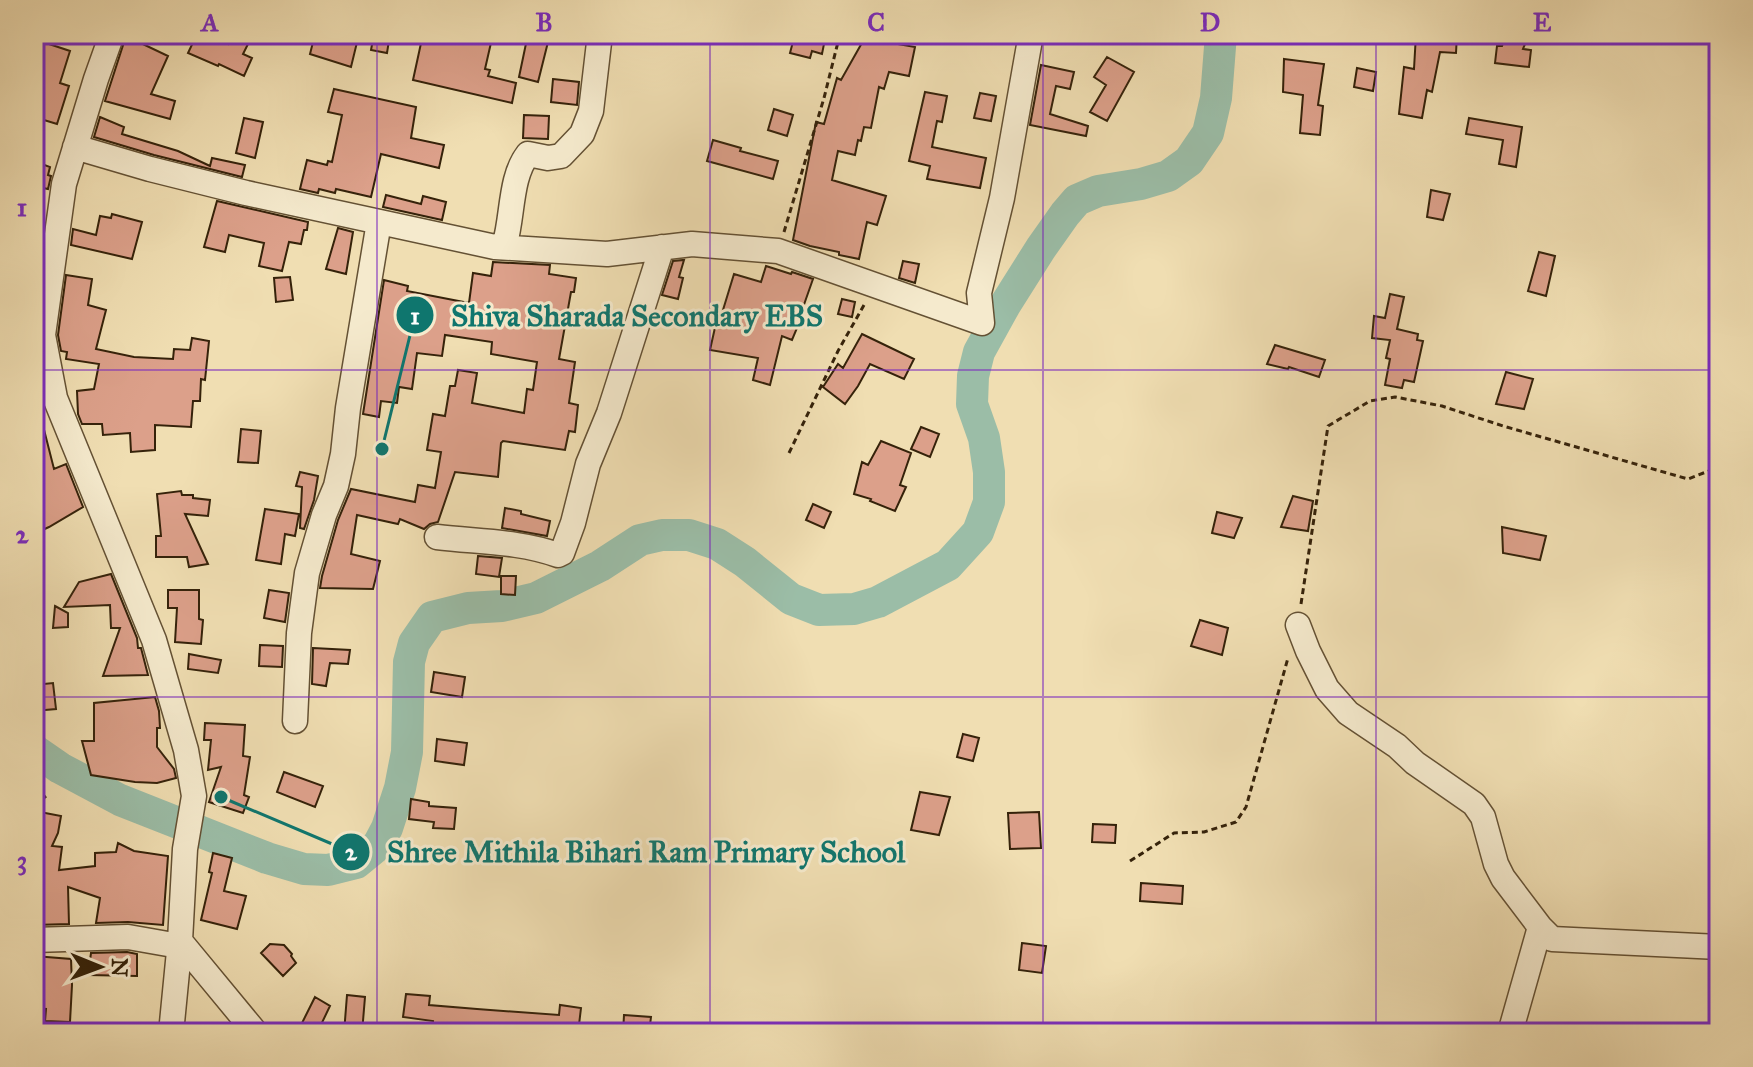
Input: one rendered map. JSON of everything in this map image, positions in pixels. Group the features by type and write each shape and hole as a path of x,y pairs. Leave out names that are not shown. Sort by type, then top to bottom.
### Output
{"street":[{"path":"112,34 64,184 39,334 55,398 154,640 186,750 194,796 185,849 171,1033"},
{"path":"495,247 505,243 516,181 528,154 548,158 561,156 582,134 591,111 600,34"},
{"path":"75,147 163,173 495,247 607,254 692,244 778,251 982,323 979,293 1002,198 1031,34"},
{"path":"295,721 299,633 307,573 336,486 343,454 379,222"},
{"path":"437,537 504,543 558,555 562,553 588,464 609,413 662,247"},
{"path":"1298,625 1327,689 1348,713 1474,804 1483,817 1503,878 1552,939 1719,947"},
{"path":"1510,1033 1540,927"},
{"path":"34,940 128,937 180,944 256,1033"}],"path":[{"path":"778,251 840,34"},
{"path":"789,453 838,351 875,284"},
{"path":"1130,861 1174,833 1204,832 1236,822 1246,807 1298,625 1328,426 1370,401 1395,397 1442,406 1688,479 1719,467"},
{"path":"34,806 46,796"}],"building":[{"path":"197,34 208,34 228,44 233,34 253,34 243,54 252,58 244,76 188,53"},
{"path":"315,34 359,34 351,67 310,54"},
{"path":"374,34 390,34 387,53 371,50"},
{"path":"423,34 493,34 485,69 490,70 488,76 516,83 512,103 413,80"},
{"path":"528,34 550,34 538,82 519,77"},
{"path":"795,34 826,34 822,54 812,51 810,58 790,53"},
{"path":"867,34 915,47 909,76 889,72 884,89 879,87 871,128 864,127 855,155 838,151 832,180 886,196 877,225 867,222 859,259 793,240 816,122 824,124 837,78 841,80"},
{"path":"1416,34 1457,34 1456,53 1440,52 1432,92 1427,90 1422,118 1399,114 1404,67 1414,69"},
{"path":"1506,34 1527,39 1523,49 1531,50 1529,67 1495,63 1497,46 1502,46"},
{"path":"126,36 168,56 151,94 175,101 170,119 105,101"},
{"path":"34,39 70,51 60,83 69,86 57,124 34,117 34,77 38,65 34,63"},
{"path":"1107,57 1134,72 1107,121 1090,112 1106,85 1094,77"},
{"path":"1284,59 1324,64 1318,105 1323,106 1320,135 1300,133 1303,95 1283,92"},
{"path":"1041,65 1074,72 1070,89 1056,86 1050,114 1088,126 1086,136 1030,125"},
{"path":"1357,68 1376,72 1373,91 1354,87"},
{"path":"553,79 579,82 577,105 551,102"},
{"path":"334,89 416,107 411,138 444,145 439,168 381,154 371,197 336,189 335,193 319,189 318,193 300,189 307,160 327,165 328,161 332,162 342,115 328,112"},
{"path":"925,92 947,96 942,122 937,121 932,147 986,158 980,188 927,179 930,166 909,161"},
{"path":"980,93 996,96 991,121 974,118"},
{"path":"774,109 793,115 787,136 768,130"},
{"path":"524,115 549,116 548,139 523,138"},
{"path":"100,117 124,127 122,134 178,151 210,166 212,158 245,165 242,177 94,137"},
{"path":"244,118 263,122 255,158 236,153"},
{"path":"1469,118 1522,127 1516,167 1499,164 1503,140 1466,134"},
{"path":"713,140 778,161 773,179 707,161"},
{"path":"34,161 50,167 48,175 51,176 48,189 43,188 36,208 34,208"},
{"path":"1431,190 1450,194 1443,220 1427,217"},
{"path":"386,195 421,204 423,196 446,202 442,220 383,207"},
{"path":"217,201 308,222 301,244 289,242 282,271 259,266 264,243 229,235 225,252 204,247"},
{"path":"112,214 142,222 132,259 71,245 73,229 96,235 100,216 111,218"},
{"path":"338,228 353,232 346,274 326,269"},
{"path":"1539,252 1555,256 1546,296 1528,291"},
{"path":"684,260 678,299 662,295 673,261"},
{"path":"903,261 919,264 915,283 899,278"},
{"path":"493,262 550,265 549,274 576,278 559,359 575,362 569,403 578,405 575,432 569,431 565,450 503,441 498,477 455,472 438,522 424,529 400,519 398,524 357,515 351,554 380,561 373,589 320,588 338,520 351,489 415,502 418,485 435,488 441,452 427,450 433,414 445,416 450,386 455,386 458,370 477,373 472,403 524,413 527,389 533,390 537,362 491,354 492,342 445,335 442,356 417,353 412,389 399,387 397,403 381,401 379,417 363,414 384,280 408,286 407,291 469,303 473,273 491,276"},
{"path":"766,266 813,279 792,340 782,336 770,385 753,380 758,358 710,350 716,323 719,323 734,274 761,282"},
{"path":"66,275 92,279 88,305 106,310 96,349 134,357 173,359 174,349 190,350 192,338 209,341 205,380 201,379 200,401 193,401 191,427 155,425 155,450 131,452 130,433 103,435 102,424 82,424 78,414 77,391 94,389 99,364 66,359 67,352 61,351 58,335"},
{"path":"290,277 293,300 276,302 274,278"},
{"path":"1390,294 1404,297 1397,329 1418,334 1417,340 1423,341 1414,382 1404,380 1402,388 1385,385 1390,340 1372,338 1374,316 1385,318"},
{"path":"842,299 855,302 852,317 838,314"},
{"path":"862,334 914,359 904,379 870,364 845,404 823,387 838,364 843,368"},
{"path":"1275,345 1325,360 1319,377 1289,367 1267,364"},
{"path":"1506,372 1533,379 1524,409 1496,404"},
{"path":"39,410 54,469 66,464 83,507 34,534 34,411"},
{"path":"921,427 939,434 930,457 911,449"},
{"path":"241,429 261,431 258,463 238,462"},
{"path":"881,441 911,453 900,485 906,487 895,511 854,494 862,462 868,465"},
{"path":"300,472 318,476 304,529 300,528 302,487 296,486"},
{"path":"181,491 182,495 210,500 208,516 185,514 208,564 189,567 187,557 156,557 156,536 161,536 157,494"},
{"path":"1293,496 1313,501 1308,531 1281,527"},
{"path":"813,504 831,512 824,528 806,520"},
{"path":"505,508 550,521 547,536 502,528"},
{"path":"265,509 299,514 295,536 285,534 281,564 256,560"},
{"path":"1217,512 1242,518 1234,538 1212,533"},
{"path":"1502,527 1546,536 1540,560 1503,553"},
{"path":"478,556 502,558 499,577 476,574"},
{"path":"111,574 137,638 138,648 141,648 148,675 103,676 120,628 111,628 110,605 64,607 79,582"},
{"path":"501,576 516,576 515,595 501,594"},
{"path":"168,590 199,590 199,619 203,620 201,644 175,642 177,608 168,608"},
{"path":"269,590 289,593 285,622 264,618"},
{"path":"55,606 68,613 68,627 53,628"},
{"path":"1200,620 1228,628 1222,655 1191,646"},
{"path":"260,645 283,646 282,667 259,666"},
{"path":"313,648 350,650 348,664 330,663 326,686 312,684"},
{"path":"189,654 221,660 218,673 188,669"},
{"path":"434,672 465,677 462,697 431,692"},
{"path":"53,683 56,709 34,711 34,685"},
{"path":"155,697 160,728 157,728 157,747 174,769 176,778 157,783 91,775 82,741 94,741 94,703"},
{"path":"205,723 245,725 243,756 250,757 244,795 249,797 243,813 209,802 221,767 208,770 211,740 204,740"},
{"path":"963,734 979,738 973,761 957,757"},
{"path":"437,739 467,743 464,765 435,761"},
{"path":"284,772 323,786 315,807 277,792"},
{"path":"920,792 950,797 939,835 911,830"},
{"path":"411,799 429,802 429,806 456,808 454,829 433,828 434,822 409,819"},
{"path":"40,812 61,816 52,846 62,847 59,870 95,866 95,853 116,852 118,843 134,851 168,856 163,925 96,923 100,898 68,887 69,924 34,925 34,833"},
{"path":"1039,812 1041,848 1010,849 1008,813"},
{"path":"1093,824 1116,825 1115,843 1092,842"},
{"path":"213,853 232,858 224,891 246,896 237,929 201,920 212,873 209,872"},
{"path":"1141,883 1183,886 1182,904 1140,901"},
{"path":"1022,943 1046,946 1042,973 1019,970"},
{"path":"270,944 284,945 296,963 283,976 261,953"},
{"path":"91,953 137,954 137,976 88,975"},
{"path":"34,956 71,959 70,1022 45,1021 46,1009 34,1008"},
{"path":"406,994 430,996 429,1005 477,1009 559,1015 560,1005 581,1008 578,1033 432,1033 433,1021 403,1017"},
{"path":"347,995 365,997 362,1033 344,1033"},
{"path":"315,997 330,1006 317,1033 297,1033"},
{"path":"624,1015 651,1017 649,1033 623,1033"}],"waterway":[{"path":"34,750 60,768 120,800 267,858 304,869 328,870 356,863 378,845 387,828 407,752 409,662 414,643 432,617 536,598 600,566 640,540 662,535 689,535 717,544 791,599 819,610 854,609 878,602 948,565 978,532 989,502 984,438 972,404 973,376 979,352 1041,248 1077,200 1098,191 1168,176 1189,161 1208,133 1216,98 1221,34"}],"place":[{"name":"Shiva Sharada Secondary EBS","path":"382,449"},
{"name":"Shree Mithila Bihari Ram Primary School","path":"221,797"}]}
